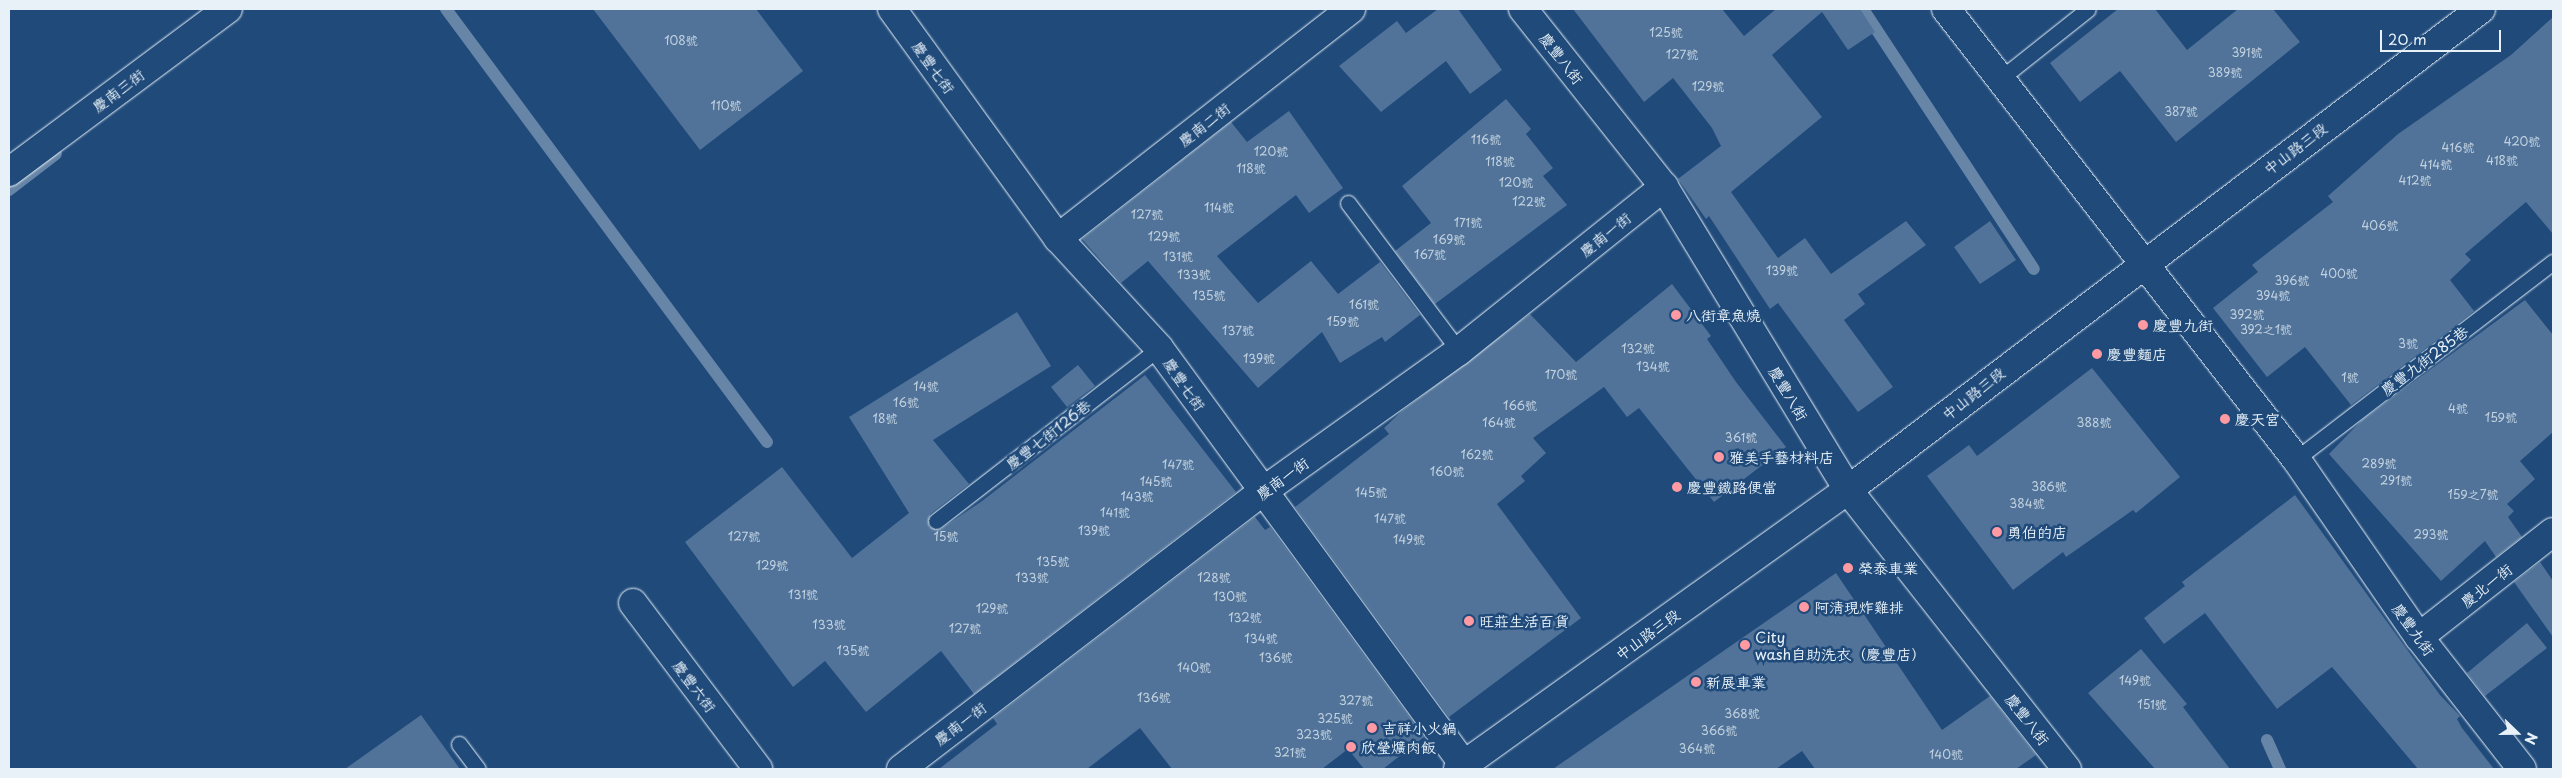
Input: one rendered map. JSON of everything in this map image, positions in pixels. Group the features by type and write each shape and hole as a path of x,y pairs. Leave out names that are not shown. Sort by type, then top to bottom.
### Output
{"street":[{"name":"慶南三街","path":"9,172 228,9"},
{"name":"慶豐七街","path":"892,9 1058,238 1159,348 1463,768"},
{"name":"慶南二街","path":"1058,238 1351,9"},
{"name":"慶豐八街","path":"1523,9 1664,187 1848,490 2067,769"},
{"name":"慶豐九街","path":"1946,9 2000,80 2145,261 2296,459 2419,637 2522,769"},
{"name":"中山路三段","path":"1463,768 1848,490 2145,261 2481,9"},
{"name":"慶南一街","path":"900,769 1262,492 1459,351 1664,187"},
{"name":"慶北一街","path":"2419,637 2553,532"},
{"name":"慶豐六街","path":"633,603 758,769"}],"lane":[{"path":"2000,80 2088,9"},
{"path":"1348,204 1459,351"},
{"name":"慶豐九街285巷","path":"2296,459 2553,262"},
{"name":"慶豐七街126巷","path":"936,521 1159,348"},
{"path":"459,744 478,769"}],"building":[{"path":"593,9 756,9 803,71 700,150"},
{"path":"1438,9 1458,9 1502,70 1470,94 1446,61 1381,112 1339,66 1397,21 1406,33"},
{"path":"1573,9 1722,9 1744,36 1776,9 1860,9 1875,32 1848,50 1822,12 1772,55 1822,117 1731,192 1778,258 1805,238 1831,274 1906,221 1926,245 1858,294 1865,304 1844,320 1893,387 1858,412 1778,303 1770,309 1709,216 1706,219 1678,179 1721,146 1712,128 1673,78 1644,102"},
{"path":"2118,9 2155,9 2187,50 2238,9 2273,9 2300,42 2176,142 2120,71 2080,102 2050,63"},
{"path":"2553,17 2553,234 2526,202 2465,254 2471,260 2450,280 2474,311 2351,405 2305,347 2267,377 2213,308 2258,272 2252,265 2333,202 2328,196 2398,134 2511,55"},
{"path":"1506,99 1531,129 1526,134 1553,168 1543,176 1567,205 1435,304 1395,251 1431,223 1402,186"},
{"path":"1289,111 1343,188 1309,213 1296,195 1217,256 1258,303 1311,261 1338,294 1380,262 1420,315 1385,342 1382,337 1340,363 1322,332 1258,388 1148,261 1121,283 1082,239 1231,122 1247,142"},
{"path":"1990,221 2016,260 1980,284 1954,247"},
{"path":"1672,284 1711,336 1707,339 1736,382 1786,447 1714,502 1639,408 1627,417 1604,387 1533,438 1546,453 1521,476 1525,481 1497,504 1581,618 1449,717 1295,507 1389,434 1384,428 1402,411 1530,314 1576,362"},
{"path":"2525,300 2553,335 2553,432 2520,461 2535,479 2507,504 2514,511 2508,517 2522,537 2496,557 2485,541 2441,581 2329,454 2362,420"},
{"path":"1017,312 1051,366 933,440 969,484 930,514 929,527 941,529 982,501 1145,375 1236,492 974,694 941,651 866,712 825,661 793,687 685,542 782,467 852,558 909,513 849,417"},
{"path":"1078,365 1095,386 1067,407 1051,387"},
{"path":"2092,368 2180,477 2136,513 2133,510 2066,557 2063,552 2013,590 1927,476 1969,445 1977,456"},
{"path":"2295,495 2440,695 2460,716 2457,719 2462,728 2494,769 2418,769 2332,667 2277,709 2205,613 2164,644 2144,618 2185,586 2182,582"},
{"path":"1255,517 1265,530 1270,527 1424,737 1383,769 1364,769 1348,749 1322,769 1172,769 1140,728 1087,769 939,769 997,724 993,718"},
{"path":"2540,562 2553,581 2553,637 2514,582"},
{"path":"1836,573 1942,730 1990,696 2036,755 2016,769 1815,769 1802,751 1776,769 1553,769"},
{"path":"2527,623 2547,648 2485,696 2467,673"},
{"path":"2141,649 2187,704 2183,707 2230,769 2155,769 2088,693"},
{"path":"421,715 460,769 345,769"}],"waterway":[{"path":"446,9 767,442"},
{"path":"1863,9 2034,269"},
{"path":"9,190 56,154"},
{"path":"2267,740 2280,769"}],"place":[{"name":"八街章魚燒","path":"1676,315"},
{"name":"慶豐九街","path":"2143,325"},
{"name":"慶豐麵店","path":"2097,354"},
{"name":"慶天宮","path":"2225,419"},
{"name":"雅美手藝材料店","path":"1719,457"},
{"name":"慶豐鐵路便當","path":"1677,487"},
{"name":"勇伯的店","path":"1997,532"},
{"name":"榮泰車業","path":"1848,568"},
{"name":"阿清現炸雞排","path":"1804,607"},
{"name":"旺莊生活百貨","path":"1469,621"},
{"name":"City wash自助洗衣（慶豐店）","path":"1745,645"},
{"name":"新展車業","path":"1696,682"},
{"name":"吉祥小火鍋","path":"1372,728"},
{"name":"欣瑩爌肉飯","path":"1351,747"}]}
